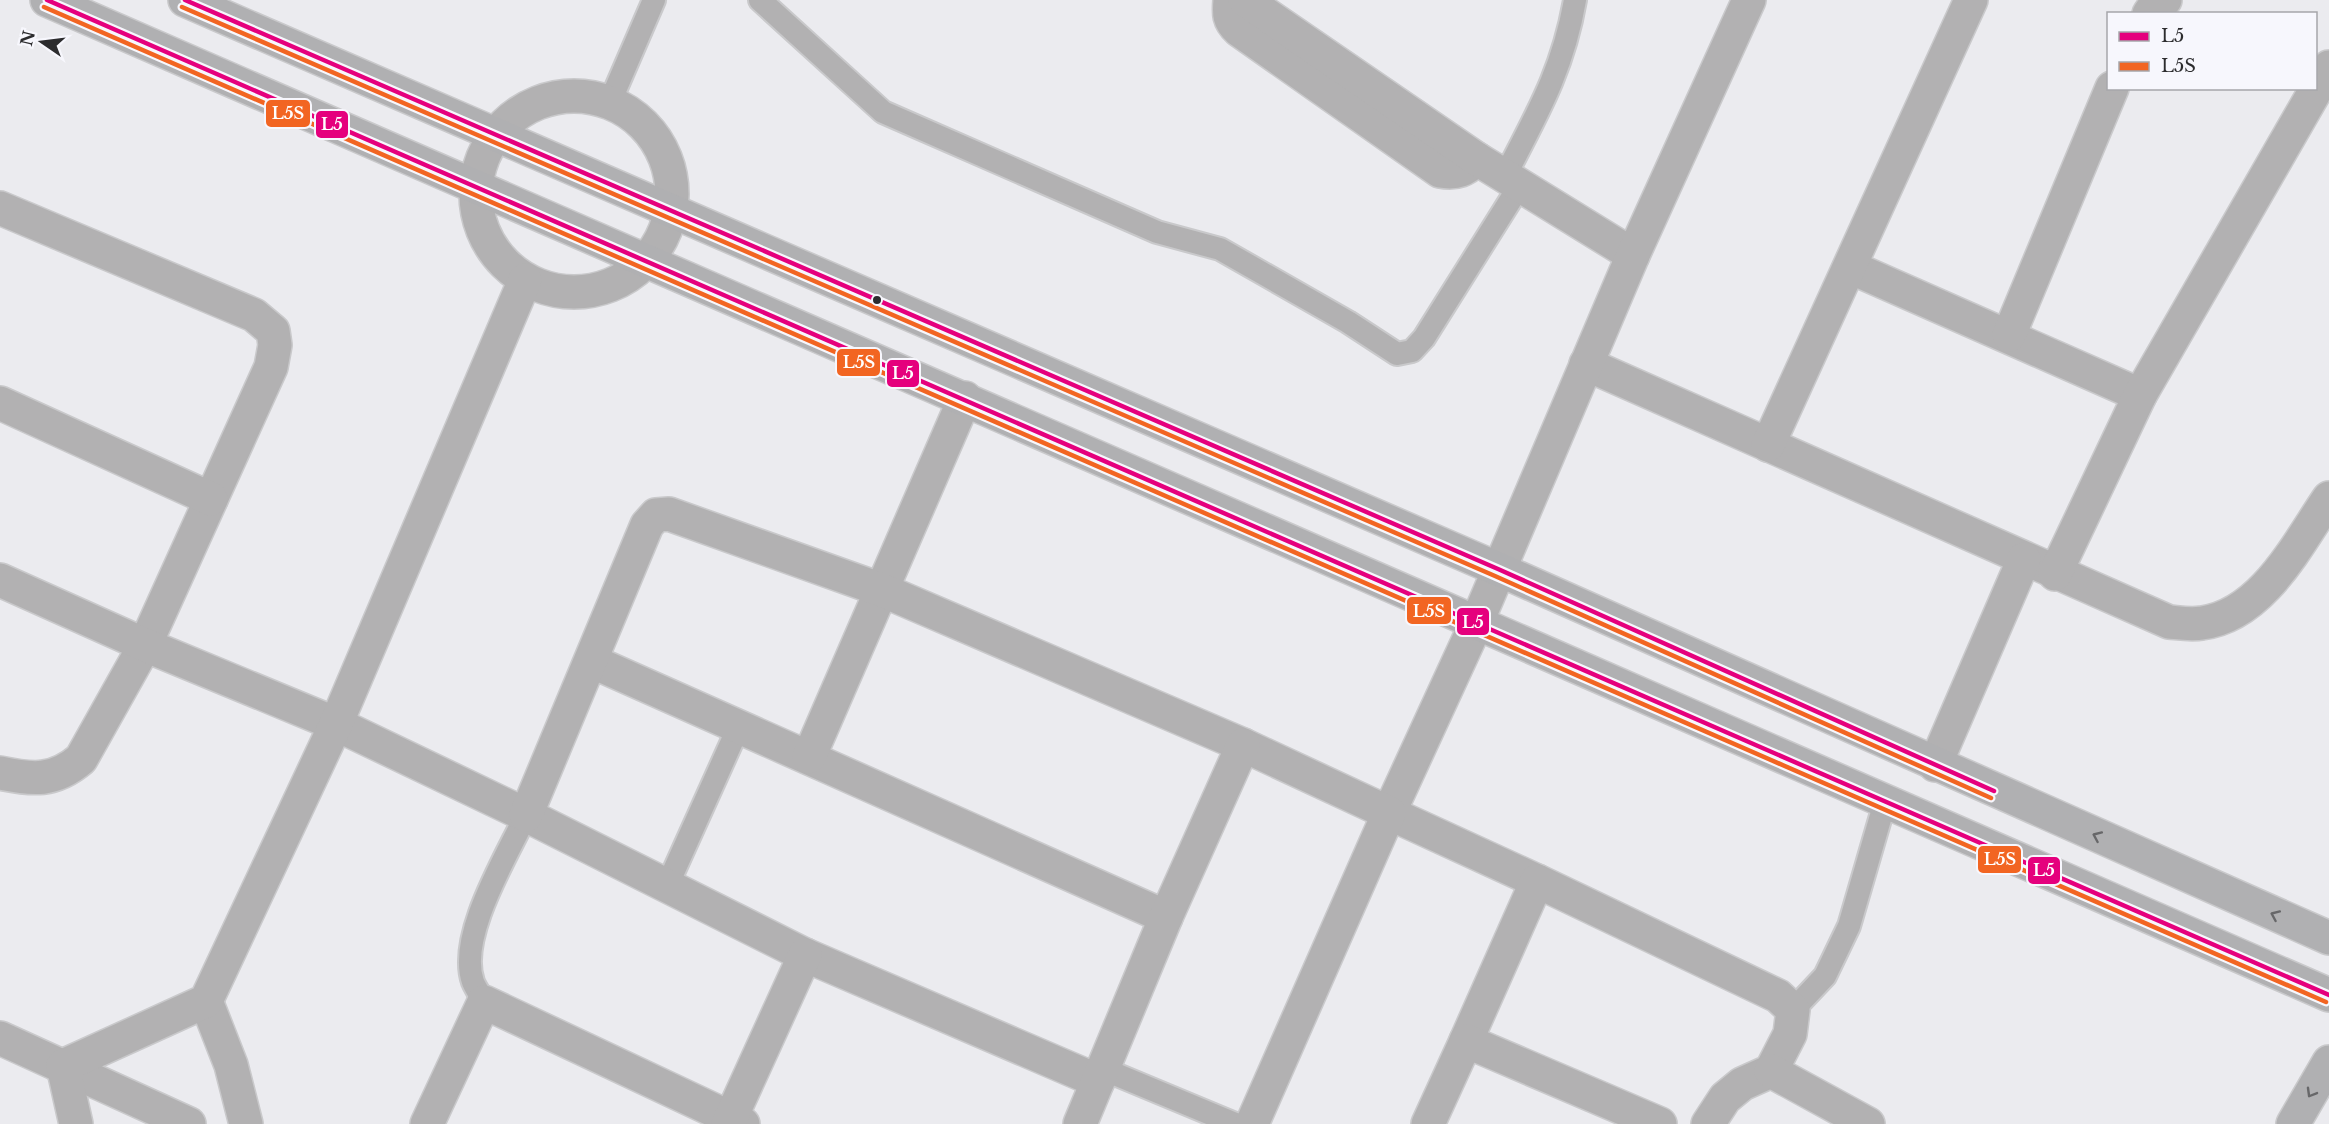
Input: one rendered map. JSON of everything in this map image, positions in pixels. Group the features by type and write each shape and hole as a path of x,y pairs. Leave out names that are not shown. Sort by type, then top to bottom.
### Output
{"main road":[{"path":"47,0 965,398 1476,624 2329,995"},
{"path":"185,0 1498,569 2329,938"},
{"path":"2293,1124 2329,1062"}],"street":[{"path":"1230,0 1229,14 1232,24 1239,30 1390,119 1477,159 1633,255"},
{"path":"1245,0 1390,119"},
{"path":"1252,1124 1389,813 1476,624 1633,255 1749,0"},
{"path":"1768,445 1971,0"},
{"path":"2150,12 2156,4 2165,0"},
{"path":"2317,88 2329,67"},
{"path":"2009,335 2111,90"},
{"path":"2055,574 2140,395 2316,90"},
{"path":"560,96 585,96 610,102 633,115 651,134 660,149 672,182 671,209 658,244 647,260 621,280 589,292 556,291 525,280 502,262 486,240 477,213 476,185 482,158 496,134 514,116 560,96"},
{"path":"0,208 245,311 268,323 273,331 275,345 271,367 145,645 81,759 68,771 53,777 15,776 0,773"},
{"path":"1850,267 2009,335 2140,395"},
{"path":"63,1066 206,1001 336,724 525,280"},
{"path":"1586,364 2055,574 2169,622 2201,623 2227,615 2253,598 2277,573 2329,498"},
{"path":"809,757 965,398"},
{"path":"0,403 211,499"},
{"path":"526,815 646,525 656,514 669,514 882,590 1243,745 1537,880 1778,996 1793,1010 1790,1034 1771,1071 1742,1084 1725,1098 1708,1124"},
{"path":"1935,765 2024,559"},
{"path":"0,580 145,645 336,724 526,815 805,956 1101,1075"},
{"path":"591,661 1166,917"},
{"path":"1080,1124 1166,917 1243,745"},
{"path":"1428,1124 1537,880"},
{"path":"427,1124 484,1002 734,1122 805,956"},
{"path":"206,1001 231,1065 246,1124"},
{"path":"0,1038 189,1124"},
{"path":"1466,1041 1659,1124"},
{"path":"63,1066 76,1124"},
{"path":"1771,1071 1868,1124"}],"lane":[{"path":"610,102 654,0"},
{"path":"760,0 883,112 1157,232 1220,249 1338,316 1397,354 1412,351 1424,338 1513,181 1555,79 1568,38 1575,0"},
{"path":"667,886 739,726"},
{"path":"1793,1010 1825,976 1849,926 1885,802"},
{"path":"484,1002 473,981 470,964 472,942 482,909 526,815"},
{"path":"1101,1075 1235,1124"}],"transit line":[{"name":"L5","path":"47,0 2329,995"},
{"name":"L5","path":"185,0 1498,569 1994,791"},
{"name":"L5S","path":"44,7 2326,1002"},
{"name":"L5S","path":"182,7 1495,576 1991,798"}]}
